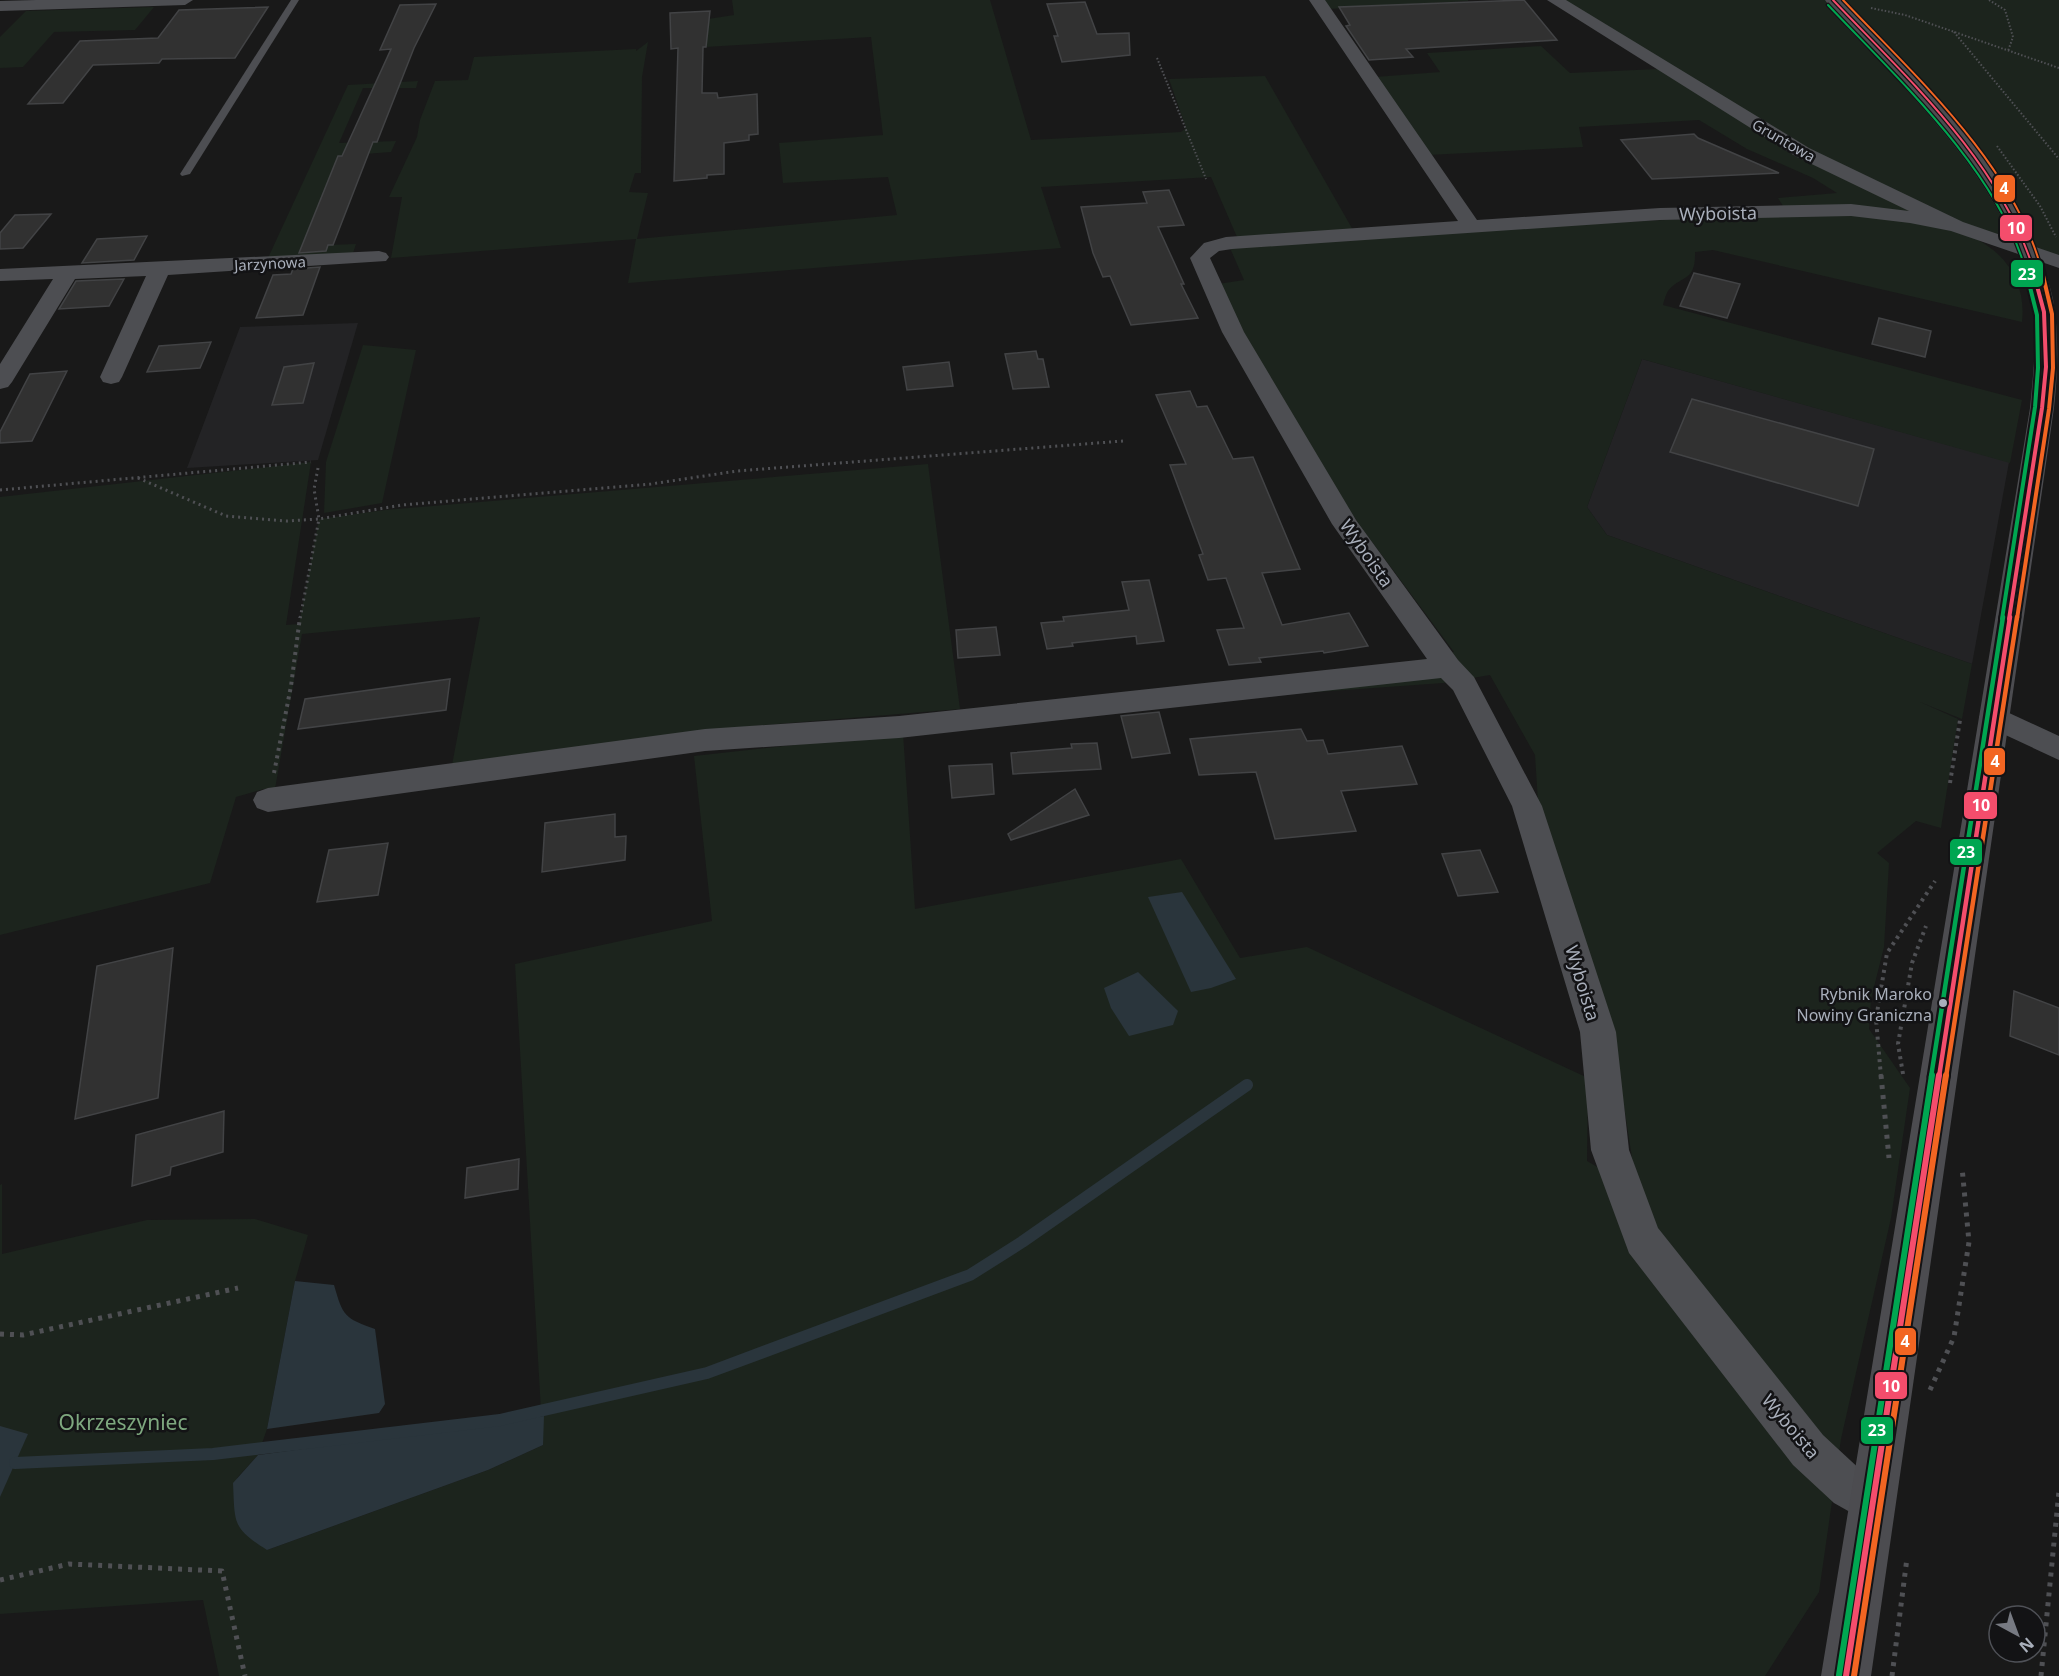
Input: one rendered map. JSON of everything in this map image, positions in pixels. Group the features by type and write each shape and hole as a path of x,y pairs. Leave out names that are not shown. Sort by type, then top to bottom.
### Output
{"main road":[{"path":"1836,3 1944,122 1989,177 2009,211 2028,253 2042,301 2046,338 2045,382 1978,713 1873,1503 1846,1676"}],"street":[{"path":"0,6 185,0"},
{"path":"1317,0 1471,226"},
{"name":"Gruntowa","path":"1555,0 1802,152 1916,213"},
{"name":"Wyboista","path":"1873,1503 1849,1488 1808,1450 1643,1240 1610,1150 1598,1032 1527,806 1464,684 1448,667 1345,524 1233,332 1200,258 1213,245 1238,242 1660,214 1827,210 1916,213 2028,253"},
{"path":"2028,253 2059,262"},
{"name":"Jarzynowa","path":"0,274 160,269 379,257"},
{"path":"111,377 160,269"},
{"path":"0,382 68,272"},
{"path":"268,800 705,740 899,727 1448,667"},
{"path":"1978,713 2059,749"}],"lane":[{"path":"185,174 295,0"}],"path":[{"path":"1989,0 2005,10 2013,37 2007,51"},
{"path":"1836,3 1905,15 2059,68"},
{"path":"1953,32 2059,159"},
{"path":"1157,58 1206,178"},
{"path":"138,478 226,516 286,521 319,519 402,505 651,484 737,471 1123,441"},
{"path":"0,490 311,462"},
{"path":"268,800 291,686 302,599 319,519 314,489 318,468"},
{"path":"1949,788 1978,713"},
{"path":"1894,1146 1890,1168 1876,1018 1887,953 1939,876 1938,885"},
{"path":"1904,1079 1898,1044 1912,963 1928,923"},
{"path":"0,1334 23,1335 238,1288"},
{"path":"2041,1676 2059,1491"},
{"path":"0,1580 69,1564 222,1571 245,1676"}],"shaded area":[{"path":"358,323 318,460 187,468 240,327"},
{"path":"1642,359 2009,462 1972,664 1607,535 1587,507"},
{"path":"1182,892 1236,979 1191,992 1148,897"},
{"path":"1138,972 1178,1011 1173,1025 1129,1036 1111,1008 1104,988"},
{"path":"295,1281 334,1285 346,1314 357,1322 375,1329 385,1404 379,1413 267,1429"},
{"path":"544,1416 543,1445 488,1470 267,1550 241,1530 235,1516 233,1483 258,1455"},
{"path":"0,1426 28,1434 0,1497"}],"green space":[{"path":"732,0 990,0 1031,140 1181,132 1186,128 1169,79 1265,76 1353,230 1237,237 1211,177 1041,187 1061,248 628,283 636,239 391,258 402,197 389,197 417,137 420,120 435,81 468,80 474,57 636,49 636,51 648,42 642,77 641,173 635,173 629,192 648,193 637,239 897,215 888,177 783,183 779,143 883,135 871,37 705,47 708,19 734,15"},
{"path":"1323,0 1468,0 1468,1 1329,9"},
{"name":"Okrzeszyniec","path":"1554,0 2059,0 2059,257 1937,227 1973,238 1999,255 2014,274 2018,285 2023,309 2022,322 1713,250 1695,252 1695,262 1690,274 1668,291 1663,305 2022,400 2010,463 1642,359 1587,507 1607,535 1972,664 1962,719 1920,702 1958,719 1941,828 1916,821 1877,853 1889,863 1884,947 1871,999 1869,1029 1910,1088 1891,1218 1841,1439 1819,1592 1765,1676 219,1676 203,1600 0,1614 0,1185 2,1184 2,1254 147,1220 255,1219 308,1235 295,1281 267,1429 258,1455 237,1478 267,1550 488,1470 543,1445 515,964 712,921 694,756 903,733 915,909 1181,859 1240,958 1307,947 1588,1078 1587,1161 1637,1190 1617,1061 1539,817 1535,755 1490,675 1443,683 1276,695 1454,652 1361,527 1296,429 1218,284 1244,280 1230,248 1477,229 1788,214 1778,198 1837,193 1813,178 1747,149 1699,120 1579,127 1583,147 1428,155 1375,77 1440,72 1427,53 1541,46 1570,73 1658,69"},
{"path":"154,7 135,30 54,32 23,67 0,68 0,37 26,11"},
{"path":"418,81 416,88 363,88 339,143 396,141 391,152 338,156 302,246 356,244 353,253 268,258 348,85"},
{"path":"363,345 416,350 382,503 324,513 326,462"},
{"path":"311,462 286,625 299,624 319,519 385,510 928,464 960,709 752,726 452,765 480,617 302,634 275,789 264,789 236,797 210,883 0,935 0,497"}],"building":[{"path":"1524,0 1557,40 1406,49 1413,57 1369,60 1346,26 1350,25 1339,7"},
{"path":"1085,2 1097,34 1129,33 1130,55 1062,62 1054,36 1058,36 1047,4"},
{"path":"436,4 414,48 377,142 373,142 333,245 328,245 326,251 299,253 338,156 342,156 391,49 380,50 400,5"},
{"path":"268,7 235,58 162,59 159,63 93,65 63,103 28,104 80,41 158,38 179,10"},
{"path":"710,11 706,47 703,47 702,93 717,93 718,98 757,94 758,134 749,135 749,140 724,143 724,174 674,181 678,48 671,49 670,13"},
{"path":"1694,134 1698,138 1779,173 1652,179 1621,140"},
{"path":"1169,190 1184,225 1158,227 1184,284 1181,284 1198,318 1131,325 1110,276 1103,277 1093,253 1081,207 1147,203 1143,192"},
{"path":"51,214 23,248 0,249 0,233 15,215"},
{"path":"147,236 134,260 82,263 97,239"},
{"path":"320,267 303,315 256,318 273,275 291,274 293,269"},
{"path":"1694,273 1740,284 1727,318 1680,306"},
{"path":"124,279 109,306 59,309 76,281"},
{"path":"1879,318 1931,331 1925,357 1872,344"},
{"path":"211,342 200,368 147,372 159,346"},
{"path":"1036,351 1038,359 1043,359 1049,387 1013,389 1005,354"},
{"path":"949,362 953,386 907,390 903,367"},
{"path":"314,363 303,403 272,405 284,367"},
{"path":"67,371 32,441 0,443 0,432 30,374"},
{"path":"1190,391 1197,407 1207,406 1233,459 1253,457 1300,569 1262,573 1282,625 1349,613 1368,646 1324,653 1323,651 1259,658 1261,662 1229,665 1217,630 1244,628 1226,578 1208,580 1199,555 1203,554 1170,465 1186,464 1156,395"},
{"path":"1692,399 1874,449 1858,506 1670,452"},
{"path":"1149,580 1164,641 1137,644 1136,636 1072,643 1073,646 1047,649 1041,623 1064,621 1063,617 1129,610 1122,582"},
{"path":"996,627 1000,655 958,658 956,630"},
{"path":"450,679 446,710 298,729 305,699"},
{"path":"1159,712 1170,753 1132,758 1121,716"},
{"path":"1301,729 1307,741 1323,740 1328,754 1402,746 1417,784 1341,791 1356,831 1275,839 1256,772 1199,775 1190,739"},
{"path":"1097,743 1101,769 1013,774 1011,753 1072,748 1071,744"},
{"path":"992,764 994,794 952,798 949,766"},
{"path":"1075,789 1089,815 1011,840 1008,834"},
{"path":"615,814 615,837 626,836 625,860 542,872 545,823"},
{"path":"388,843 378,895 317,902 329,850"},
{"path":"1480,850 1498,892 1458,896 1442,854"},
{"path":"173,948 158,1098 75,1119 97,966"},
{"path":"2014,991 2059,1008 2059,1055 2010,1036"},
{"path":"224,1111 223,1152 171,1167 170,1175 132,1186 136,1135"},
{"path":"519,1159 518,1189 465,1198 467,1168"}],"waterway":[{"path":"15,1463 213,1454 500,1420 707,1373 970,1275 1022,1242 1247,1085"}],"transit line":[{"name":"10","path":"1833,0 1928,101 1985,174 2009,213 2028,255 2042,299 2047,339 2042,408 1846,1676"},
{"name":"4","path":"1843,0 1938,101 1996,174 2019,214 2038,256 2050,300 2054,341 2049,409 1854,1676"},
{"name":"23","path":"1828,5 1922,105 1980,178 2003,217 2022,258 2035,302 2039,341 2035,407 1839,1675"}],"place":[{"name":"Rybnik Maroko Nowiny Graniczna","path":"1943,1003"}]}
